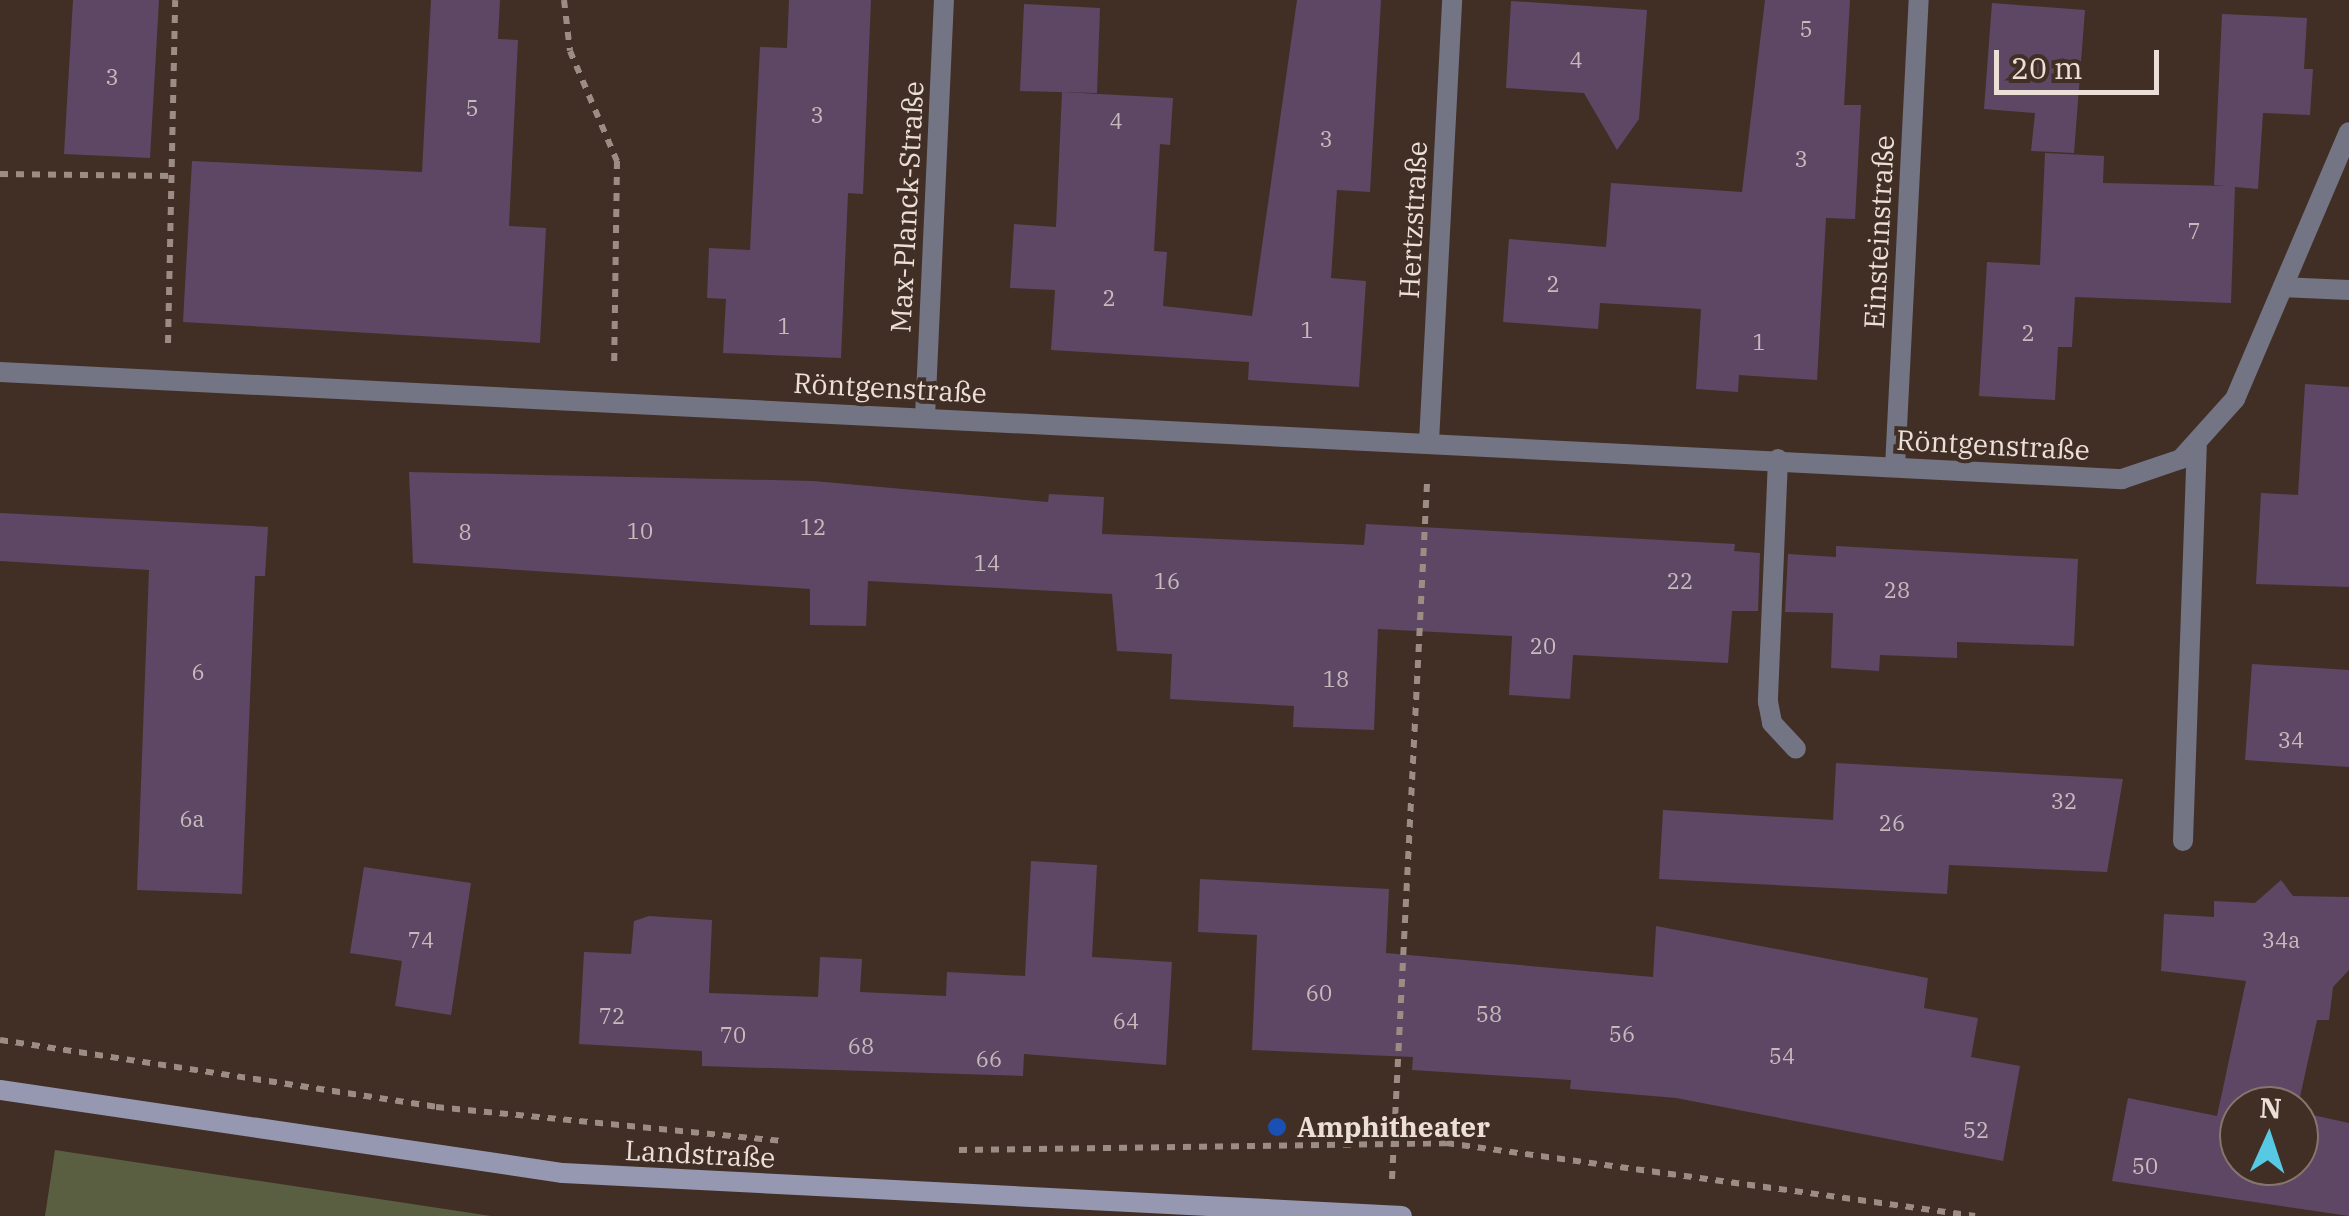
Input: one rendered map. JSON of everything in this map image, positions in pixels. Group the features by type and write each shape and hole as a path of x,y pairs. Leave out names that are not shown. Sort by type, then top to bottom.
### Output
{"main road":[{"name":"Landstraße","path":"0,1090 563,1173 1402,1216"}],"street":[{"name":"Max-Planck-Straße","path":"925,417 944,0"},
{"name":"Hertzstraße","path":"1429,442 1452,0"},
{"name":"Einsteinstraße","path":"1895,467 1919,0"},
{"name":"Röntgenstraße","path":"0,372 2122,479 2197,447 2235,399 2349,132"},
{"path":"2282,287 2349,290"},
{"path":"2183,842 2197,447"},
{"path":"1778,459 1768,702 1772,723 1796,750"}],"path":[{"path":"167,380 175,0"},
{"path":"564,0 570,51 618,161 612,402"},
{"path":"0,174 173,176"},
{"path":"1390,1216 1429,442"},
{"path":"0,1040 436,1107 792,1142"},
{"path":"943,1150 1153,1154 1264,1140 1394,1141 1831,1190 1975,1216"}],"green space":[{"path":"55,1150 491,1216 45,1216"}],"building":[{"path":"73,0 159,0 150,158 64,154"},
{"path":"431,0 500,0 498,39 518,40 509,226 546,228 540,343 183,322 192,161 422,172"},
{"path":"789,0 871,0 863,194 848,193 841,358 723,353 726,299 707,298 709,248 750,250 760,47 787,48"},
{"path":"1297,0 1381,0 1370,192 1337,190 1331,278 1366,281 1359,387 1248,380 1249,362 1051,350 1055,290 1010,288 1014,224 1056,227 1062,92 1173,98 1170,145 1160,144 1154,251 1167,252 1163,306 1252,316"},
{"path":"1765,0 1850,0 1844,105 1861,105 1855,219 1826,218 1817,380 1739,375 1738,392 1696,389 1701,309 1600,303 1598,329 1503,322 1509,239 1606,247 1611,183 1742,192"},
{"path":"1511,1 1647,10 1639,119 1617,150 1584,93 1506,88"},
{"path":"1992,3 2085,10 2074,153 2031,151 2035,113 1984,109"},
{"path":"1024,4 1100,8 1097,93 1020,91"},
{"path":"2222,14 2307,18 2304,69 2313,69 2310,115 2263,113 2258,189 2235,187 2231,303 2075,297 2072,347 2058,347 2055,400 1979,396 1987,262 2040,265 2045,153 2104,156 2103,183 2226,186 2214,185"},
{"path":"2305,384 2349,387 2349,587 2256,584 2261,493 2298,495"},
{"path":"409,472 813,481 1048,502 1049,494 1104,497 1102,534 1364,545 1366,524 1735,544 1734,551 1760,553 1758,611 1732,611 1728,663 1573,655 1570,699 1509,695 1512,636 1378,629 1374,730 1293,727 1294,706 1170,699 1172,654 1117,651 1112,594 868,581 866,626 810,625 810,589 413,563"},
{"path":"0,513 268,527 265,576 255,576 242,894 137,890 149,570 0,561"},
{"path":"1836,546 2078,559 2074,646 1957,642 1957,658 1880,655 1879,671 1831,668 1833,613 1785,612 1788,554 1836,557"},
{"path":"2252,664 2349,670 2349,767 2245,760"},
{"path":"1836,763 2123,779 2107,872 1949,865 1947,894 1659,879 1663,810 1833,820"},
{"path":"1031,861 1097,865 1092,957 1172,962 1166,1065 1024,1054 1023,1076 702,1066 702,1051 579,1044 584,952 631,954 634,921 649,916 712,920 709,993 818,997 820,957 862,959 860,992 946,996 947,972 1025,976"},
{"path":"364,867 471,883 451,1015 395,1006 402,961 350,953"},
{"path":"1200,879 1389,889 1386,953 1653,977 1656,926 1928,978 1924,1008 1978,1018 1971,1057 2020,1066 2003,1161 1676,1098 1570,1089 1571,1080 1412,1070 1413,1057 1252,1050 1257,935 1198,932"},
{"path":"2281,880 2293,896 2349,897 2349,970 2333,987 2329,1020 2317,1020 2302,1086 2223,1086 2246,981 2161,971 2164,914 2214,917 2214,901 2255,903"},
{"path":"2128,1098 2217,1116 2219,1107 2219,1186 2319,1186 2319,1116 2349,1123 2349,1216 2112,1181"}],"place":[{"name":"Amphitheater","path":"1277,1127"}]}
